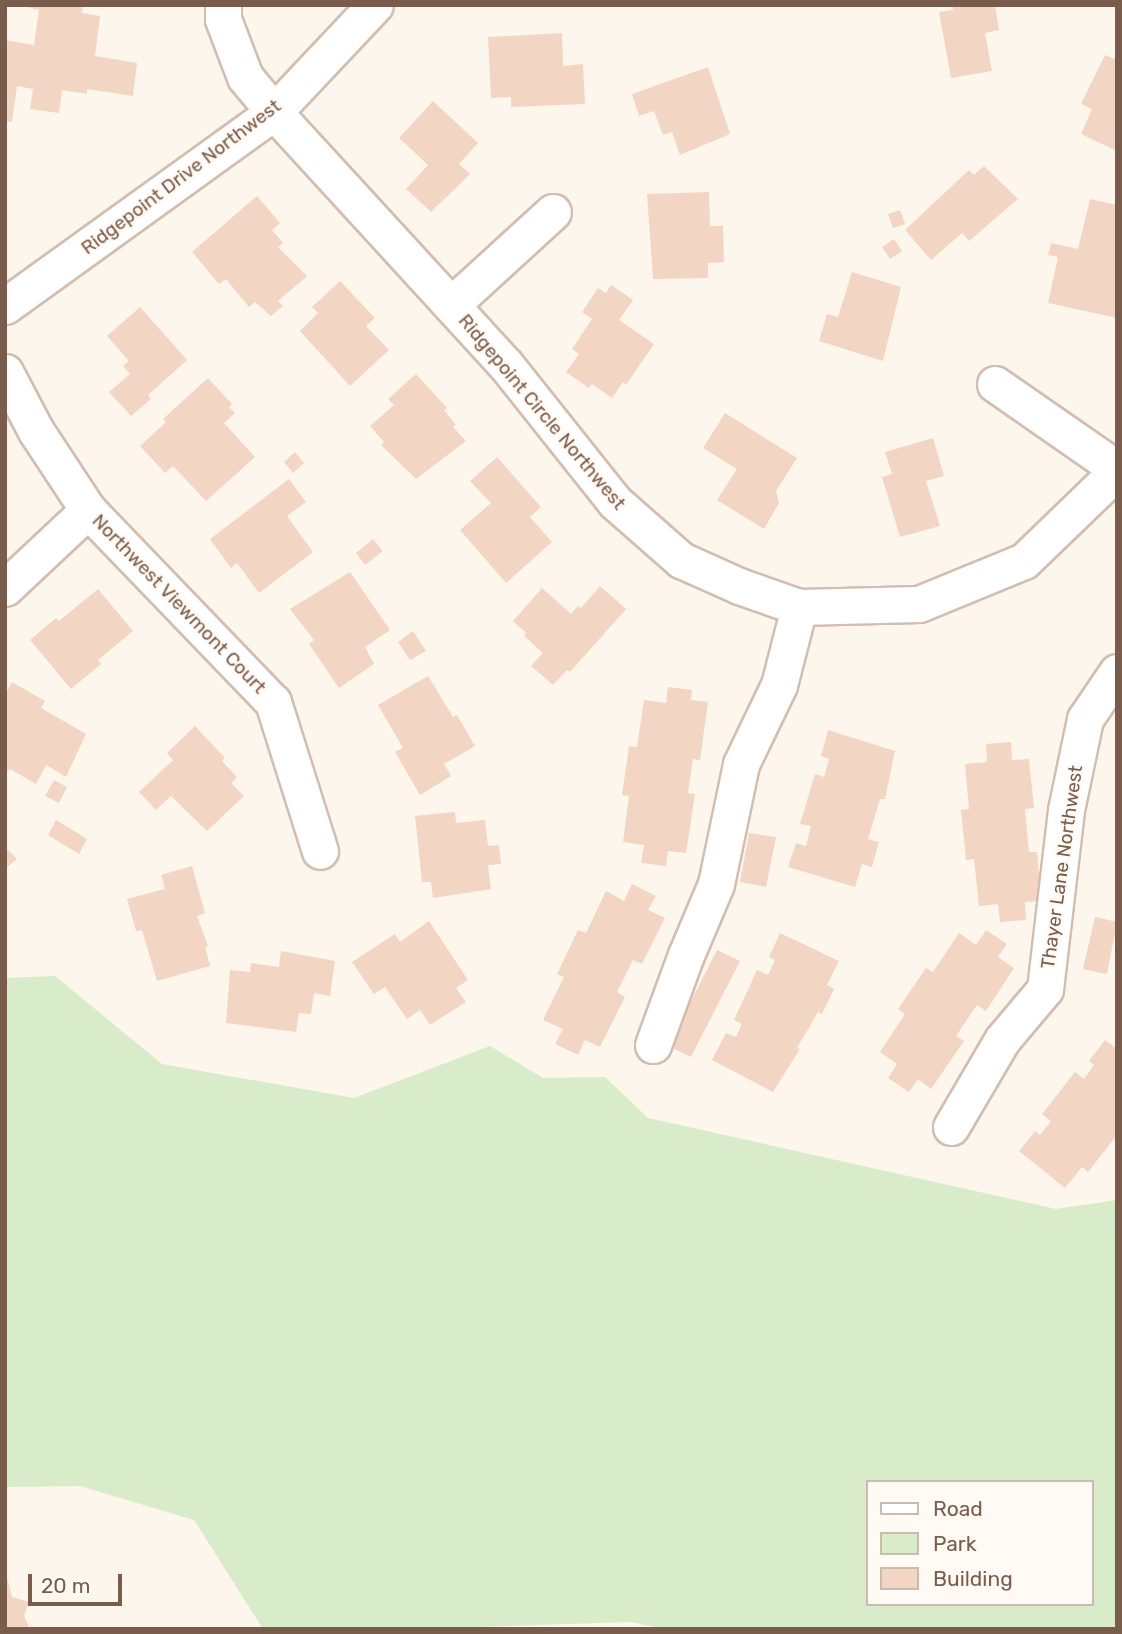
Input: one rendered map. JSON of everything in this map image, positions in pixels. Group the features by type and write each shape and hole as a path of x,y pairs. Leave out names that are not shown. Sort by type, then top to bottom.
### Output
{"street":[{"name":"Ridgepoint Circle Northwest","path":"223,5 223,19 245,77 506,365 615,502 681,560 739,586 799,607 919,604 1024,561 1110,478 1117,468"},
{"name":"Ridgepoint Drive Northwest","path":"5,306 274,112 375,5"},
{"path":"451,305 553,212"},
{"name":"Northwest Viewmont Court","path":"5,372 36,431 88,510 273,702 320,850"},
{"path":"995,384 1117,468"},
{"path":"5,588 88,510"},
{"path":"653,1045 685,955 716,884 741,764 779,685 799,607"},
{"name":"Thayer Lane Northwest","path":"951,1127 1002,1040 1045,989 1066,810 1086,719 1117,672"}],"green space":[{"path":"55,976 162,1064 354,1098 490,1046 543,1078 605,1077 648,1118 1056,1209 1117,1200 1117,1629 666,1629 631,1622 421,1629 263,1629 194,1520 80,1486 5,1487 5,978"}],"building":[{"path":"19,5 83,5 82,13 100,16 95,56 137,63 133,96 87,89 87,94 62,90 59,113 30,109 33,89 17,86 12,122 5,121 5,40 34,45 39,10"},
{"path":"952,5 995,5 999,30 985,33 992,71 951,78 939,12 953,10"},
{"path":"562,33 563,66 583,64 585,104 511,107 511,97 491,98 488,37"},
{"path":"1105,55 1117,60 1117,151 1081,134 1092,109 1081,104"},
{"path":"708,67 730,134 680,155 672,132 663,135 654,111 639,116 632,94"},
{"path":"433,101 478,143 459,164 470,174 431,212 406,189 428,165 399,138"},
{"path":"984,166 1018,199 969,241 962,233 931,260 905,230 969,170 974,175"},
{"path":"709,192 710,226 723,226 724,262 708,263 708,278 653,279 647,194"},
{"path":"257,196 280,223 272,230 283,243 278,247 307,276 278,301 283,306 271,316 255,302 249,307 226,279 219,284 192,252"},
{"path":"1090,199 1117,205 1117,318 1048,303 1058,257 1048,255 1051,243 1078,249"},
{"path":"900,210 905,224 893,228 888,214"},
{"path":"894,239 902,251 890,259 882,247"},
{"path":"852,272 901,287 883,361 819,341 827,314 838,317"},
{"path":"340,281 375,318 366,326 389,350 350,386 300,331 318,313 312,307"},
{"path":"611,285 633,300 619,320 654,344 626,385 623,382 612,398 592,384 589,388 566,372 579,354 572,349 592,319 582,312 598,288 606,293"},
{"path":"140,307 187,360 148,395 151,399 131,416 109,392 130,374 123,366 129,361 107,336"},
{"path":"416,374 447,408 444,410 456,425 453,427 466,441 416,479 381,445 384,442 370,426 394,405 388,399"},
{"path":"208,378 232,404 229,407 235,413 224,423 255,457 206,501 173,466 165,473 140,446 166,422 163,419"},
{"path":"725,413 797,458 776,491 779,503 764,529 717,500 737,469 703,448"},
{"path":"933,438 944,476 926,481 940,526 900,537 882,477 892,474 885,452"},
{"path":"295,452 304,463 293,473 284,462"},
{"path":"497,457 541,507 530,517 552,542 506,583 460,530 491,503 470,481"},
{"path":"289,479 306,502 287,516 313,552 259,593 237,563 231,568 210,539"},
{"path":"373,539 383,551 365,565 356,553"},
{"path":"350,572 390,630 365,647 374,664 339,688 309,644 314,640 290,609"},
{"path":"600,586 626,609 570,672 567,670 553,685 531,666 543,653 524,636 526,633 513,621 542,588 571,614 578,606 581,608"},
{"path":"98,589 133,631 98,660 101,664 71,689 30,640 56,618 59,621"},
{"path":"413,631 426,651 410,660 398,642"},
{"path":"428,676 453,717 457,715 475,746 444,764 451,776 420,795 395,752 403,748 378,705"},
{"path":"12,682 45,701 41,708 86,734 66,777 46,765 36,784 10,769 5,773 5,694"},
{"path":"668,687 692,690 691,700 708,702 700,760 693,759 688,793 695,794 686,853 668,851 666,866 641,863 644,845 623,842 629,796 622,795 629,746 637,747 644,700 666,703"},
{"path":"195,726 225,758 222,761 237,777 231,783 244,796 207,831 171,796 156,810 139,792 173,760 167,753"},
{"path":"828,730 895,751 885,799 880,799 868,839 879,842 872,867 862,864 855,887 788,867 796,843 806,846 811,826 800,824 815,774 824,777 829,759 821,756"},
{"path":"1011,742 1012,760 1029,759 1034,808 1025,809 1029,852 1037,852 1041,901 1025,902 1026,920 1000,922 998,904 979,906 974,859 966,860 961,810 969,809 965,764 987,762 986,744"},
{"path":"54,780 67,787 59,803 45,796"},
{"path":"455,812 456,823 485,820 488,846 499,845 501,864 488,865 491,889 433,898 431,882 422,882 415,816"},
{"path":"56,820 87,839 79,854 48,835"},
{"path":"749,833 776,837 766,887 740,882"},
{"path":"5,847 17,859 5,869"},
{"path":"192,866 205,913 197,916 208,946 205,947 210,966 157,981 142,930 136,931 127,899 165,889 161,875"},
{"path":"632,884 656,896 648,910 665,918 642,964 633,960 617,992 625,997 600,1047 585,1040 578,1055 555,1044 563,1029 543,1020 564,977 557,974 578,930 586,933 606,891 624,901"},
{"path":"1095,917 1117,922 1107,974 1083,969"},
{"path":"429,921 468,980 456,988 466,1002 430,1025 420,1010 407,1019 385,987 374,994 352,962 395,934 400,942"},
{"path":"986,930 1007,944 998,957 1014,968 986,1011 977,1005 956,1036 964,1041 931,1089 918,1079 909,1092 888,1078 897,1064 880,1052 905,1014 898,1009 926,968 933,972 959,933 976,945"},
{"path":"780,933 839,961 827,985 834,989 822,1014 818,1012 797,1048 800,1049 773,1092 712,1060 726,1033 736,1037 742,1024 734,1020 757,970 768,975 775,960 769,957"},
{"path":"717,950 740,961 691,1057 668,1046"},
{"path":"281,951 335,961 330,996 314,993 311,1014 299,1013 296,1032 226,1023 230,970 250,972 251,963 279,967"},
{"path":"1105,1040 1117,1049 1117,1135 1088,1172 1082,1167 1065,1188 1019,1151 1035,1131 1040,1135 1051,1121 1042,1114 1075,1072 1084,1079 1094,1065 1089,1061"},
{"path":"5,1570 12,1597 29,1602 24,1616 30,1629 5,1629"}]}
